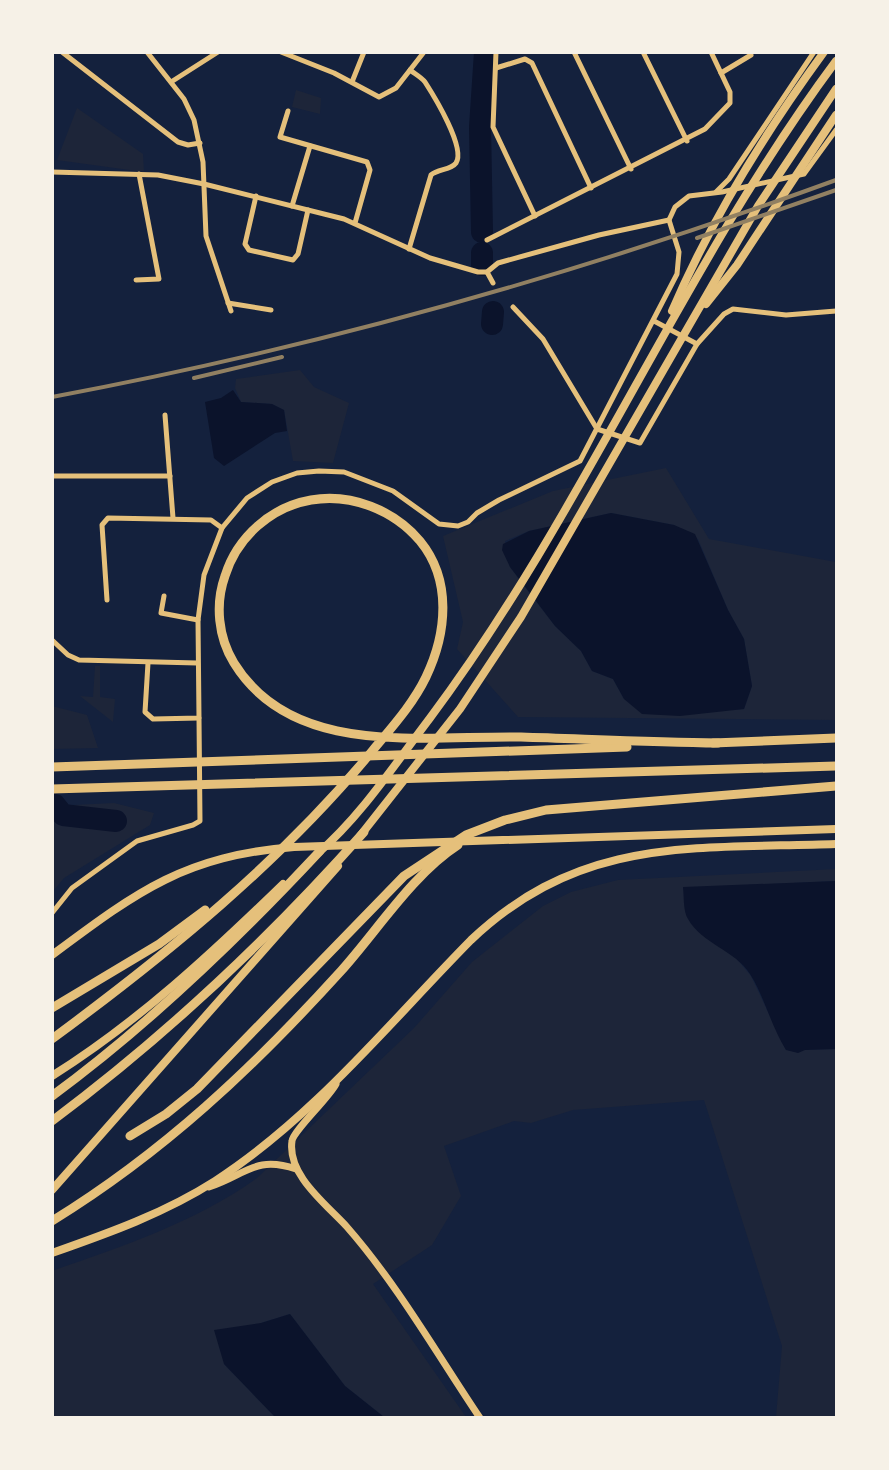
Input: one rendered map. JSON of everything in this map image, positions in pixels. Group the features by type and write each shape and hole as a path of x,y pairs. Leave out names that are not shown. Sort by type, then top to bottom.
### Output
{"highway":[{"path":"52,1039 200,923 321,809 405,710 433,661 443,614 439,576 422,544 407,528 388,514 348,500 310,500 286,507 263,520 247,536 228,567 220,592 220,624 227,650 244,678 268,702 291,716 332,729 398,738 517,737 718,743"},
{"path":"52,767 837,738"},
{"path":"52,789 837,766"},
{"path":"130,1136 166,1114 197,1089 404,876 443,848 466,835 505,820 573,807 837,786"},
{"path":"52,1221 130,1171 192,1121 340,972 430,869 453,848 505,820"},
{"path":"52,1121 169,1029 219,983 272,931 364,832"},
{"path":"52,1096 199,973 320,851"},
{"path":"52,1008 159,944 259,868"}],"main road":[{"path":"657,347 701,245 752,158 824,52"},
{"path":"52,1076 105,1041 159,999 320,851 360,807 451,690 500,618 578,489 657,347 756,179 837,61"},
{"path":"52,1190 305,906 460,709 521,617 764,197 837,89"},
{"path":"688,328 736,265 837,115"},
{"path":"52,955 114,909 157,882 212,860 246,851 294,847 837,829"},
{"path":"52,1253 136,1222 195,1192 275,1137 492,920 537,889 563,875 619,858 649,853 837,844"}],"street":[{"path":"62,52 178,142 188,145 200,143"},
{"path":"147,52 171,82 194,120 200,143 206,236 231,311"},
{"path":"171,82 218,52"},
{"path":"281,52 352,82 370,93 386,96 396,88 424,52"},
{"path":"303,61 306,52"},
{"path":"352,82 364,52"},
{"path":"496,52 493,127 535,216"},
{"path":"574,52 631,169"},
{"path":"643,52 687,141"},
{"path":"487,240 687,141 705,129 730,103 730,92 711,52"},
{"path":"716,192 729,179 814,52"},
{"path":"721,73 751,55"},
{"path":"496,68 525,59 531,63 591,188"},
{"path":"410,70 424,80 454,136 459,152 456,163 450,168 431,175 410,249"},
{"path":"288,111 280,137 367,162 370,170 355,223"},
{"path":"52,913 72,888 136,841 200,821 197,663 198,620 204,575 222,528 247,498 272,482 297,473 344,472 393,490 439,524 458,526 468,522 477,513 499,500 580,461 654,321 680,262 669,220 681,200 804,174 837,130"},
{"path":"292,206 310,146"},
{"path":"52,172 139,174 204,184 355,223 410,249 468,269 487,272 498,263 599,235 669,220"},
{"path":"136,280 159,279 139,174"},
{"path":"256,196 245,244 249,250 292,260 298,254 308,210"},
{"path":"487,272 493,283"},
{"path":"228,303 271,310"},
{"path":"513,307 543,339 597,429 640,443 698,344 724,314 733,309 786,315 837,311"},
{"path":"654,321 698,344"},
{"path":"165,415 174,518"},
{"path":"52,476 170,476"},
{"path":"107,600 102,525 108,518 211,520 222,528"},
{"path":"164,596 161,613 198,620"},
{"path":"52,640 68,655 80,660 197,663"},
{"path":"148,663 145,712 153,719 199,718"},
{"path":"296,1169 292,1139 297,1130 329,1096 342,1072"},
{"path":"195,1192 218,1185 260,1164 280,1164 296,1169 362,1245 480,1418"}],"shaded area":[{"path":"296,90 321,98 320,114 292,107"},
{"path":"77,108 143,154 144,172 57,160"},
{"path":"300,370 314,387 349,403 333,463 293,461 284,410 272,404 241,402 235,388 236,379"},
{"path":"233,390 241,402 272,404 284,410 287,431 275,433 224,466 214,458 205,402 221,398"},
{"path":"666,468 709,539 836,562 836,720 518,717 457,649 463,622 443,536 553,491","holes":["611,513 674,525 698,539 728,610 744,639 752,686 744,709 712,711 624,699 613,679 592,671 581,651 555,626 510,567 505,541 529,531"]},
{"path":"611,513 674,525 695,534 728,610 744,639 752,686 744,709 680,716 642,714 624,699 613,679 592,671 581,651 555,626 510,567 502,550 503,544 529,531"},
{"path":"95,666 100,666 100,697 115,699 113,722 80,696 93,697"},
{"path":"52,706 87,715 98,748 53,749"},
{"path":"114,803 154,813 150,825 64,878 53,891 53,806"},
{"path":"836,869 836,881 683,888 704,935 732,953 751,976 786,1050 836,1049 836,1417 776,1417 782,1346 704,1100 573,1110 531,1123 514,1121 444,1146 461,1196 432,1245 373,1284 466,1417 384,1417 345,1386 290,1314 261,1323 224,1364 275,1417 53,1417 52,1271 158,1232 209,1208 257,1178 414,1028 472,962 543,906 571,892 618,880"},
{"path":"836,881 836,1049 805,1050 798,1053 786,1050 750,974 736,959 701,935 686,916 683,887"},
{"path":"290,1314 345,1386 384,1417 275,1417 224,1364 214,1330 261,1323"}],"waterway":[{"path":"482,232 480,127 485,52"},
{"path":"482,253 482,265"},
{"path":"492,324 493,312"},
{"path":"55,805 63,815 116,821"}],"railway":[{"path":"52,397 252,355 449,305 644,246 836,180"},
{"path":"697,238 836,190"},
{"path":"194,378 282,357"}]}
